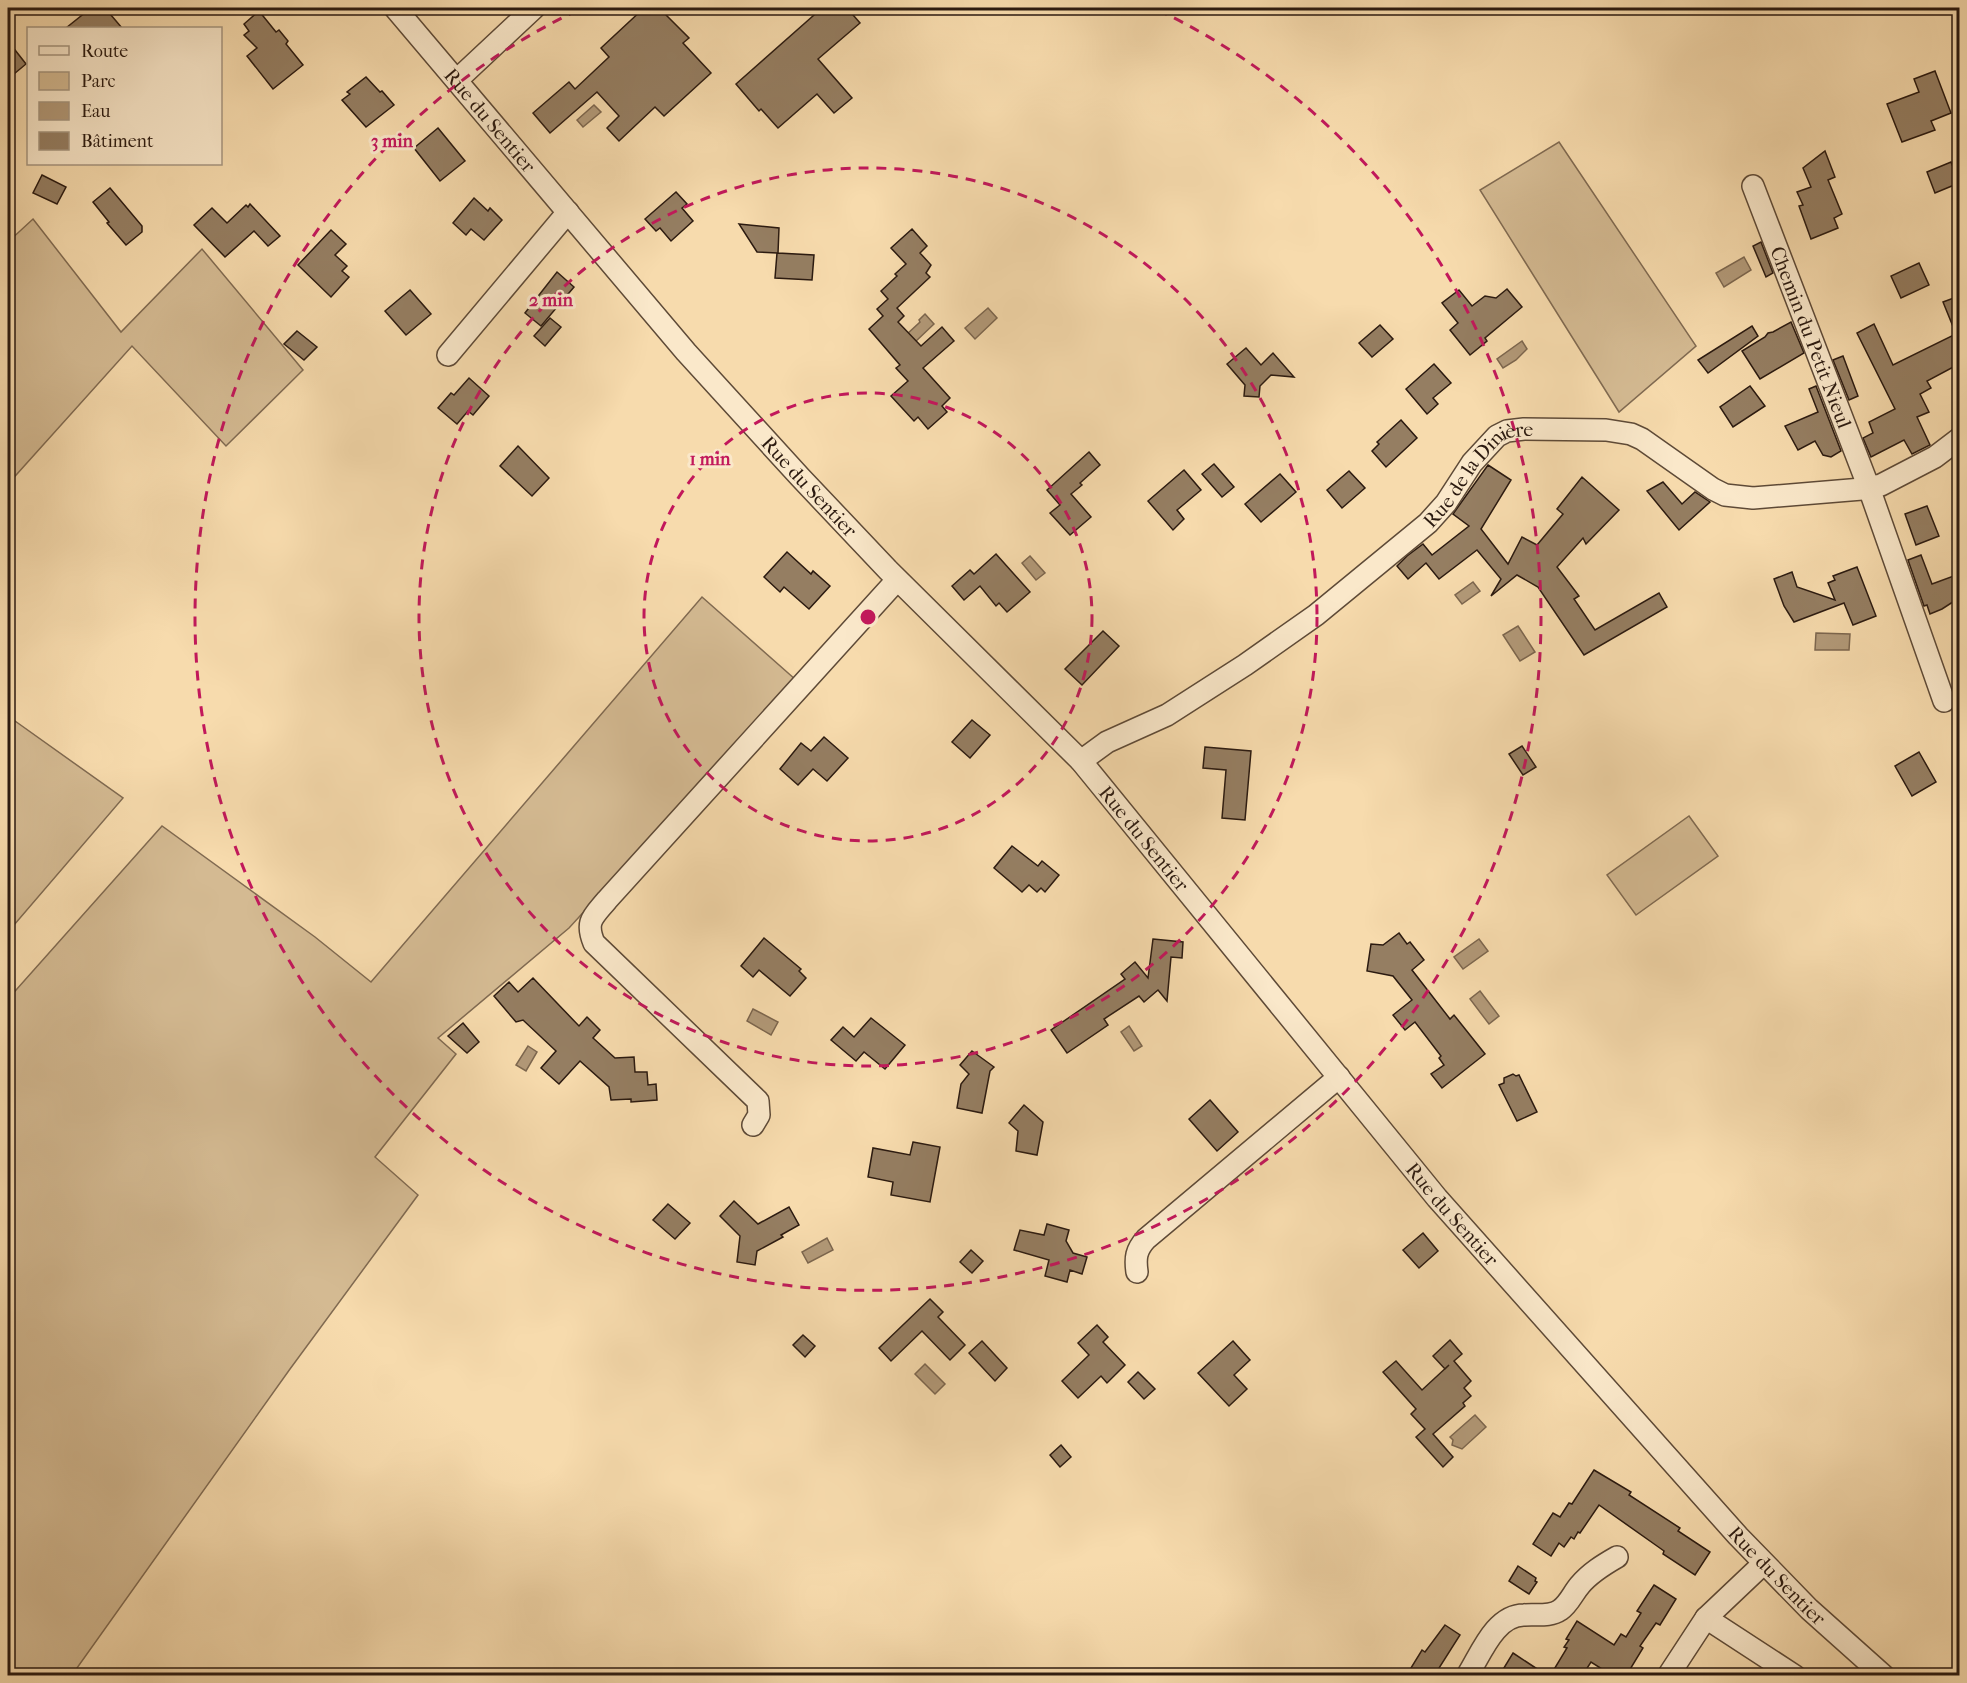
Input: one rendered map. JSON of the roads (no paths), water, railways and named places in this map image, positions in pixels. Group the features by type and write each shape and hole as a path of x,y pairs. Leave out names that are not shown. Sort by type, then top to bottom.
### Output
{"street":[{"name":"Rue du Sentier","path":"395,8 700,367 800,477 897,580 1080,761 1437,1198 1763,1564 1884,1676"},
{"path":"457,80 534,8"},
{"name":"Chemin du Petit Nieul","path":"1753,186 1869,488 1944,701"},
{"path":"448,355 568,212"},
{"name":"Rue de la Dinière","path":"1080,761 1107,742 1167,715 1245,665 1316,615 1428,523 1446,503 1479,455 1497,436 1507,431 1524,429 1606,430 1631,434 1642,439 1713,489 1725,495 1738,497 1776,496 1881,485 1935,457 1959,438"},
{"path":"753,1125 759,1115 758,1101 594,943 589,930 592,917 897,580"},
{"path":"1137,1272 1135,1259 1138,1248 1146,1239 1339,1077"},
{"path":"1467,1676 1503,1621 1511,1616 1547,1615 1557,1612 1564,1607 1586,1578 1617,1557"},
{"path":"1668,1676 1706,1618 1763,1564"},
{"path":"1706,1618 1795,1676"}],"water":[{"path":"594,105 601,112 583,127 577,120"},
{"path":"1744,257 1751,270 1724,287 1716,273"},
{"path":"988,308 997,318 975,339 965,328"},
{"path":"925,314 934,324 914,343 906,335"},
{"path":"1522,341 1527,349 1503,368 1497,359"},
{"path":"1030,556 1045,573 1036,580 1022,563"},
{"path":"1473,582 1480,591 1462,604 1455,595"},
{"path":"1518,626 1535,652 1520,661 1503,635"},
{"path":"1816,633 1850,634 1849,650 1815,650"},
{"path":"1479,939 1488,951 1463,969 1454,957"},
{"path":"1480,991 1499,1016 1489,1024 1470,999"},
{"path":"753,1009 778,1022 771,1035 747,1021"},
{"path":"1129,1026 1142,1046 1134,1051 1121,1032"},
{"path":"528,1046 537,1052 526,1071 516,1065"},
{"path":"827,1238 833,1250 808,1263 802,1252"},
{"path":"925,1364 945,1384 935,1394 915,1374"},
{"path":"1475,1415 1486,1427 1462,1449 1452,1445 1453,1440 1450,1437"}]}
